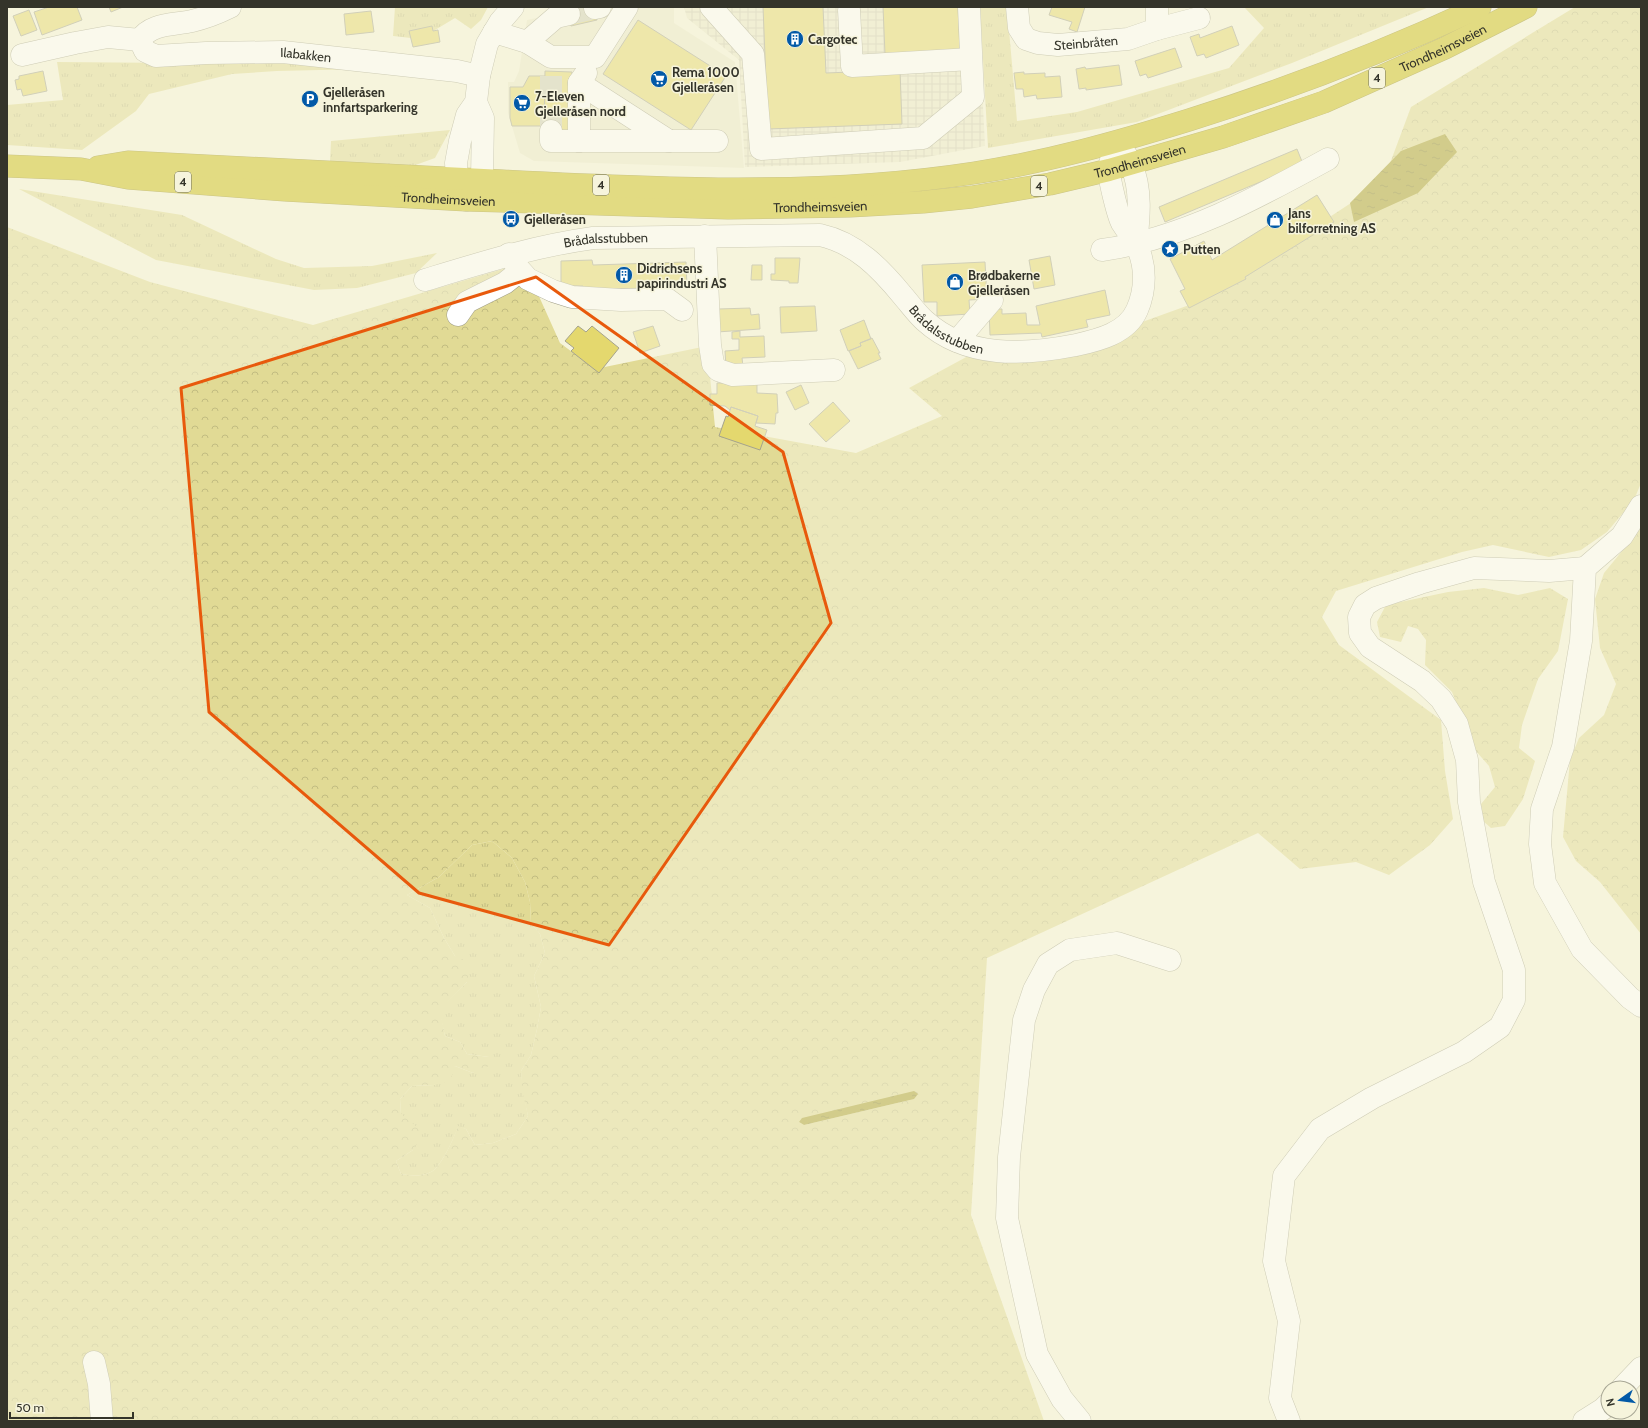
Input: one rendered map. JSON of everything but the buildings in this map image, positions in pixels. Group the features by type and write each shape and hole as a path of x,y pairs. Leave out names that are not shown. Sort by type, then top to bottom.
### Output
{"highway":[{"name":"Trondheimsveien","path":"81,169 128,162 707,189 827,188 921,180 990,170 1051,158 1117,142 1248,102 1390,46 1480,7"},
{"name":"Trondheimsveien","path":"7,166 81,169 128,178 292,191 466,200 728,208 881,205 972,197 1050,184 1109,170 1229,135 1324,102 1445,48 1526,7"}],"street":[{"path":"22,55 108,37 140,40 145,33 158,27 192,21 216,14 230,7"},
{"path":"466,200 457,178 456,163 460,141 467,115 476,102 479,76 487,44 500,22 513,7"},
{"path":"711,7 753,54 761,149 923,138 973,97 969,7"},
{"name":"Steinbråten","path":"1017,7 1019,28 1026,39 1038,43 1058,45 1128,39 1157,29 1199,18"},
{"path":"1157,7 1157,29"},
{"path":"579,141 579,83 595,56 611,8"},
{"path":"849,10 852,66 971,59"},
{"path":"527,42 562,15"},
{"path":"494,32 527,42 551,64 595,56"},
{"name":"Ilabakken","path":"140,40 146,51 156,56 206,52 283,52 457,71 479,76"},
{"path":"579,83 669,141"},
{"path":"466,200 482,179 483,118 476,102"},
{"path":"551,131 551,141 717,140"},
{"name":"Brådalsstubben","path":"1117,142 1131,163 1137,183 1139,218 1136,245"},
{"name":"Brådalsstubben","path":"425,280 514,262 565,242 593,238 820,235 832,238 863,255 887,277 924,321 941,333 957,341 985,351 1019,353 1072,346 1093,341 1122,328 1137,310 1142,293 1144,264 1136,245 1121,221 1109,170 1117,142"},
{"path":"1102,250 1136,245 1170,234 1229,209 1328,159"},
{"path":"705,236 710,345 713,364 718,370 733,375 834,370"},
{"path":"458,315 467,302 505,283 514,262 528,279 553,291 572,297 621,300 667,299 682,310"},
{"path":"957,341 992,300"},
{"path":"1289,1421 1280,1398 1289,1321 1274,1261 1284,1176 1320,1129 1372,1098 1464,1052 1500,1027 1514,1000 1514,970 1484,882 1469,802 1467,760 1456,724 1441,699 1422,681 1370,647 1360,633 1359,617 1364,605 1376,598 1420,583 1474,568 1549,571 1586,568 1622,536 1641,506"},
{"path":"1586,568 1581,641 1563,747 1542,809 1540,844 1546,883 1582,949 1630,998 1641,1006"},
{"path":"1080,1421 1062,1399 1037,1354 1007,1218 1008,1157 1024,1020 1034,990 1048,964 1070,950 1117,942 1170,960"},
{"path":"94,1362 99,1384 102,1421"},
{"path":"1630,1380 1641,1368"},
{"path":"1584,1421 1600,1411"}],"highlighted area":[{"path":"536,277 783,452 831,623 609,945 419,893 209,712 181,388"}],"shaded area":[{"path":"552,7 674,7 674,23 735,62 744,168 534,161 520,153 508,113 508,82 514,82 519,71 527,20 546,16"},
{"path":"684,7 978,7 985,146 900,162 745,167 739,60 687,18"}],"green space":[{"path":"395,7 488,7 481,20 471,29 455,18 420,39 393,36"},
{"path":"980,7 1007,7 1017,121 1077,112 1229,68 1264,28 1244,7 1429,7 1292,63 1137,122 988,148"},
{"path":"1575,7 1641,7 1641,483 1634,500 1607,532 1581,550 1549,557 1493,545 1462,552 1336,591 1322,617 1339,645 1441,720 1445,771 1453,819 1430,845 1389,875 1356,862 1300,869 1258,833 987,958 971,1215 1044,1421 7,1421 7,227 150,282 313,325 524,263 560,343 595,369 707,346 715,427 856,453 942,416 909,388 970,355 1109,334 1203,300 1383,182 1411,107","holes":["492,841 512,858 525,882 530,902 531,923 540,934 545,953 534,976 541,1007 537,1029 531,1055 521,1071 522,1090 528,1116 516,1134 493,1143 475,1145 466,1129 458,1126 444,1156 434,1170 422,1175 401,1174 396,1161 413,1150 423,1132 401,1114 400,1099 412,1086 434,1085 450,1081 455,1066 473,1073 489,1065 489,1057 467,1054 460,1042 445,1036 440,1010 467,982 472,963 455,956 444,938 430,908 407,895 439,877 472,845","914,1099 804,1125 799,1122"]},
{"path":"270,58 364,69 277,71 232,74 149,94 136,111 82,150 7,145 7,105 63,100 57,62 179,63"},
{"path":"450,130 435,158 410,167 330,162 331,141"},
{"path":"19,189 182,215 276,259 304,268 372,266 437,253 416,273 357,288 314,290 156,260"},
{"path":"1641,528 1641,934 1600,882 1576,861 1563,837 1570,760 1579,738 1604,715 1616,684 1600,648 1595,599 1604,573"},
{"path":"1484,588 1518,595 1550,588 1568,599 1558,651 1538,679 1522,725 1519,748 1535,761 1523,799 1505,826 1491,828 1483,821 1481,804 1495,787 1489,766 1475,750 1452,692 1425,665 1426,640 1418,629 1408,626 1401,642 1380,637 1377,622 1386,605 1448,592"},
{"path":"492,841 512,858 525,882 530,902 531,923 540,934 545,953 534,976 541,1007 537,1029 531,1055 521,1071 528,1116 516,1134 493,1143 475,1145 466,1129 458,1127 444,1156 434,1170 422,1175 401,1174 396,1161 413,1150 401,1114 400,1099 412,1086 434,1085 455,1066 473,1073 489,1057 467,1054 460,1042 445,1036 439,1010 467,982 430,908 407,895 439,877 472,845"}],"water":[{"path":"1445,134 1457,152 1418,193 1354,222 1350,203 1401,151"},
{"path":"914,1091 918,1094 914,1099 804,1125 799,1122 802,1118"}],"tunnel":[{"path":"569,14 595,8"},
{"path":"551,71 551,131"}],"place":[{"name":"Cargotec","path":"795,39"},
{"name":"Rema 1000 Gjelleråsen","path":"659,79"},
{"name":"Gjelleråsen innfartsparkering","path":"310,99"},
{"name":"7-Eleven Gjelleråsen nord","path":"522,103"},
{"name":"Gjelleråsen","path":"511,219"},
{"name":"Jans bilforretning AS","path":"1275,220"},
{"name":"Putten","path":"1170,249"},
{"name":"Didrichsens papirindustri AS","path":"624,275"},
{"name":"Brødbakerne Gjelleråsen","path":"955,282"}]}
